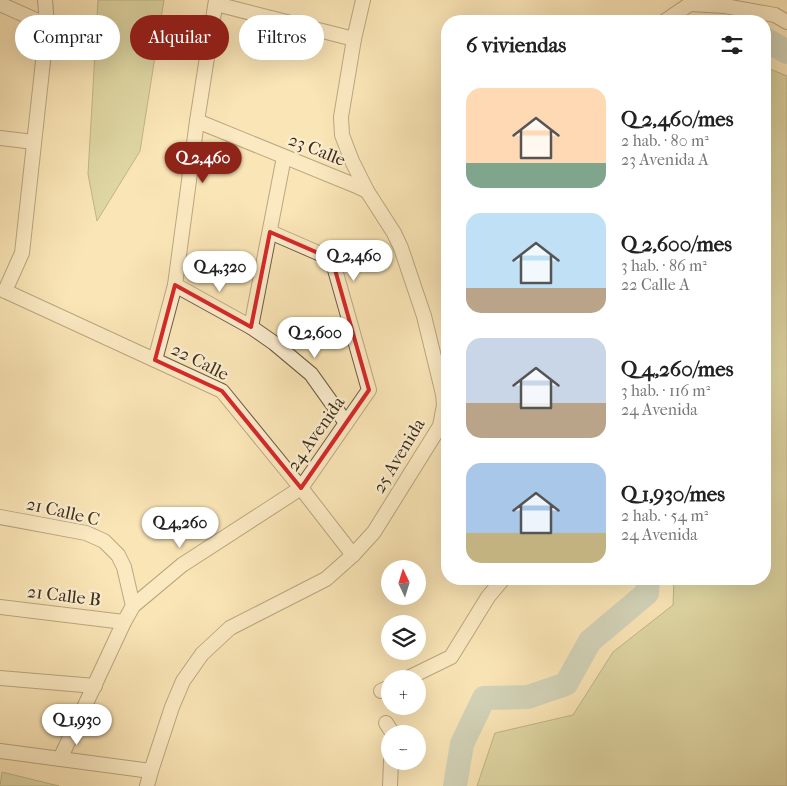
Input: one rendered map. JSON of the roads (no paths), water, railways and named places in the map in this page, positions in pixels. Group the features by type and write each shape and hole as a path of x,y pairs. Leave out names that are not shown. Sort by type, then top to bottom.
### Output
{"street":[{"path":"45,0 46,15"},
{"name":"25 Avenida","path":"363,0 354,39 341,117 342,135 352,162 367,192 394,232 401,248 424,316 441,386"},
{"path":"155,360 175,285 216,2 354,39"},
{"path":"0,4 25,15"},
{"path":"674,15 690,4 725,6 770,15"},
{"path":"771,15 787,22"},
{"path":"2,292 22,253 43,60"},
{"name":"23 Calle","path":"198,122 354,184 367,192"},
{"path":"0,138 34,142"},
{"path":"251,327 284,157"},
{"name":"24 Avenida","path":"60,759 133,606 182,565 301,488 370,390 332,259 270,232"},
{"path":"175,285 251,327 274,342 310,374 346,423"},
{"name":"22 Calle","path":"2,292 222,391 353,555"},
{"name":"25 Avenida","path":"147,786 172,707 183,682 202,654 230,628 326,579 353,555 374,532 440,426 441,421"},
{"name":"21 Calle C","path":"0,517 86,534 104,541 118,556 124,566 133,606"},
{"path":"424,670 451,657 488,597 498,585"},
{"name":"21 Calle B","path":"0,607 124,622"},
{"path":"0,678 95,686"},
{"path":"0,751 151,771"},
{"path":"390,786 391,770"}],"waterway":[{"path":"771,43 787,52"},
{"path":"455,786 462,744 484,698 528,697 566,684 590,641 647,593 648,585"}]}
